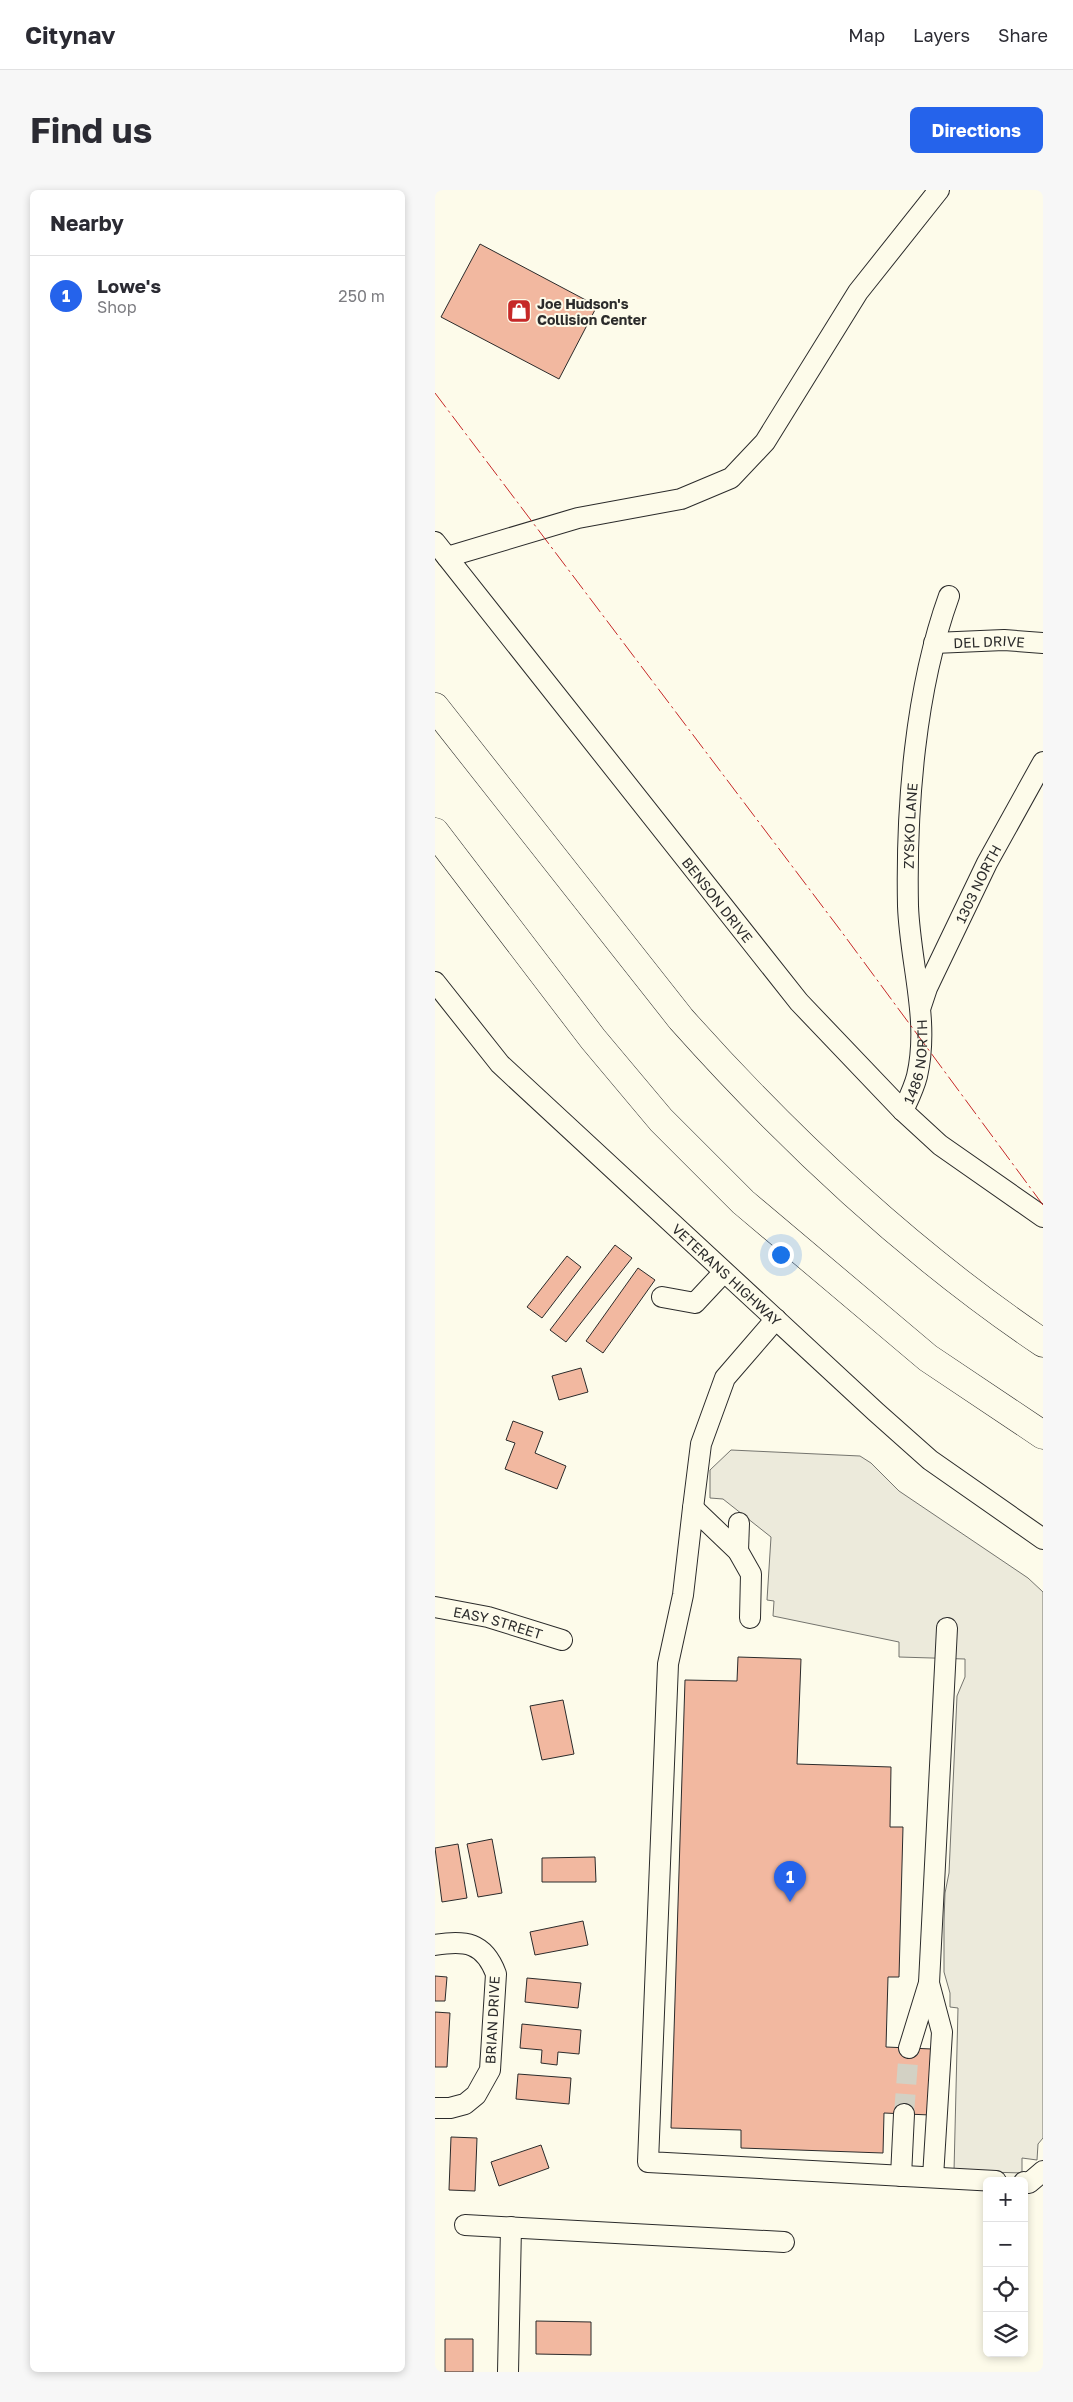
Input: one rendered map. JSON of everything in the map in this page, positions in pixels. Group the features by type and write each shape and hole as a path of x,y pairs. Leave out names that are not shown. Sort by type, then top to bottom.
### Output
{"highway":[{"path":"435,707 681,1019 712,1054 860,1201 990,1307 1043,1343"},
{"path":"435,832 593,1039 661,1120 743,1202 928,1358 1043,1435"}],"street":[{"path":"441,550 578,518 681,499 731,478 765,442 858,292 939,190"},
{"name":"BENSON DRIVE","path":"441,550 799,1002 903,1111 940,1145 1043,1217"},
{"path":"934,643 949,596"},
{"name":"DEL DRIVE","path":"934,643 1004,640 1043,643"},
{"name":"ZYSKO LANE","path":"920,1010 910,939 909,821 922,701 934,643"},
{"name":"1303 NORTH","path":"920,1010 927,988 987,864 1043,762"},
{"name":"VETERANS HIGHWAY","path":"435,982 500,1064 724,1272 930,1460 1043,1539"},
{"name":"1486 NORTH","path":"903,1111 917,1077 921,1052 920,1010"},
{"path":"662,1297 695,1303 724,1272"},
{"path":"776,1318 725,1378 701,1444 683,1595 668,1664 648,2162 983,2180"},
{"path":"693,1508 737,1551 751,1574 750,1618"},
{"path":"737,1551 739,1522"},
{"name":"EASY STREET","path":"435,1607 488,1617 562,1640"},
{"path":"909,2048 929,1982 947,1628"},
{"name":"BRIAN DRIVE","path":"435,1945 455,1942 469,1944 481,1950 490,1959 495,1974 490,2070 476,2095 465,2104 450,2108 435,2108"},
{"path":"929,1982 943,2032 933,2177"},
{"path":"901,2176 904,2114"},
{"path":"1028,2182 1043,2171"},
{"path":"465,2224 784,2242"},
{"path":"508,2372 511,2227"}],"shaded area":[{"path":"731,1450 860,1456 871,1463 899,1491 1028,1578 1043,1592 1043,2138 1038,2144 1037,2160 1022,2158 1022,2173 954,2171 958,2008 950,2007 950,1993 944,1972 944,1921 945,1893 949,1873 957,1696 965,1677 965,1659 899,1657 899,1642 773,1616 774,1601 767,1600 771,1537 723,1499 710,1498 710,1470"}],"building":[{"name":"Joe Hudson's Collision Center","path":"480,244 597,306 559,379 441,317"},
{"path":"615,1245 632,1258 566,1342 550,1330"},
{"path":"567,1256 581,1267 542,1318 527,1307"},
{"path":"638,1268 655,1280 603,1353 586,1341"},
{"path":"581,1368 588,1392 559,1400 552,1376"},
{"path":"513,1421 543,1432 535,1453 566,1466 557,1489 505,1469 515,1443 506,1440"},
{"path":"738,1657 801,1659 797,1764 891,1767 890,1827 903,1827 899,1977 888,1977 886,2047 932,2049 930,2115 884,2113 883,2153 741,2148 741,2130 671,2128 685,1680 737,1681"},
{"path":"563,1700 574,1754 542,1760 530,1706"},
{"path":"492,1839 502,1893 478,1897 467,1844"},
{"path":"458,1844 467,1898 442,1902 435,1848"},
{"path":"595,1857 596,1882 542,1882 542,1858"},
{"path":"583,1921 588,1945 535,1955 530,1932"},
{"path":"435,1976 447,1977 445,2001 435,2001"},
{"path":"527,1978 581,1983 578,2008 525,2002"},
{"path":"435,2012 450,2013 447,2067 435,2067"},
{"path":"522,2024 581,2030 579,2054 558,2052 557,2065 541,2063 542,2050 520,2048"},
{"path":"518,2074 571,2078 569,2104 516,2099"},
{"path":"451,2137 477,2138 475,2191 449,2190"},
{"path":"541,2145 549,2168 499,2186 491,2162"},
{"path":"536,2321 591,2322 591,2355 536,2354"},
{"path":"445,2339 473,2339 473,2372 445,2372"}],"tunnel":[{"path":"904,2114 909,2048"}],"power":[{"path":"435,393 841,931 1043,1205"}],"place":[{"name":"Joe Hudson's Collision Center","path":"519,311"},
{"name":"Lowe's","path":"790,1902"}]}
